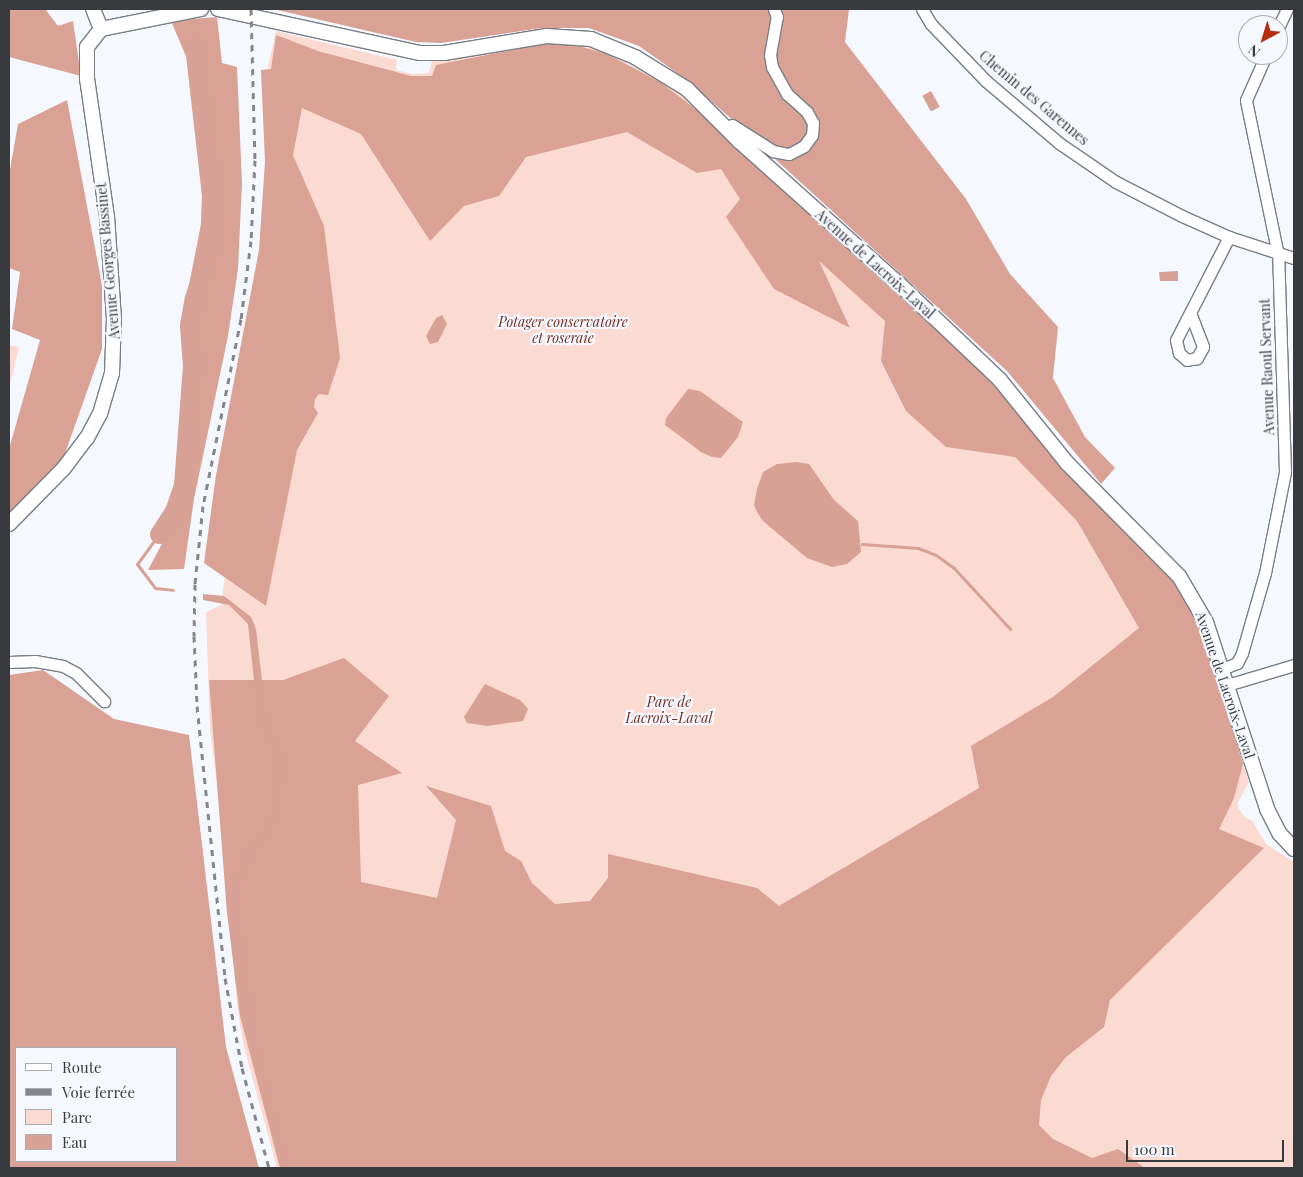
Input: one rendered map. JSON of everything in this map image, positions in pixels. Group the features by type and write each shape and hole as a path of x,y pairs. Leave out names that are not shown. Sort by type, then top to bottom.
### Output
{"street":[{"path":"93,9 101,29 201,9"},
{"name":"Avenue de Lacroix-Laval","path":"224,9 261,13 420,53 444,54 547,36 591,39 635,57 687,89 728,130 900,284 1000,380 1067,463 1179,576 1206,622 1267,809 1280,834 1294,850"},
{"path":"728,130 732,125 772,150 789,154 804,146 812,135 813,123 807,112 788,94 772,67 770,55 777,18 774,9"},
{"name":"Chemin des Garennes","path":"922,9 931,24 986,81 1060,144 1116,182 1229,237 1278,255 1294,258"},
{"name":"Avenue Georges Bassinet","path":"9,537 14,520 78,452 100,414 112,373 115,346 107,217 85,61 87,47 101,29"},
{"name":"Avenue Raoul Servant","path":"1222,669 1237,663 1242,653 1265,573 1285,472 1289,429 1278,255 1246,100 1262,65"},
{"path":"1191,315 1229,237"},
{"path":"9,662 35,661 63,666 76,673 104,701"},
{"path":"1227,685 1294,665"}],"green space":[{"name":"Parc de Lacroix-Laval","path":"276,31 397,60 396,70 412,74 429,73 432,61 548,42 578,44 607,52 680,92 927,318 1006,396 1198,621 1249,782 1238,802 1238,808 1246,818 1252,820 1266,844 1294,862 1294,1168 277,1168 243,1043 237,1004 231,937 231,892 210,730 206,612 221,605 281,156 268,66"},
{"path":"9,345 19,347 9,389"}],"shaded area":[{"path":"9,9 45,9 58,26 73,21 81,76 9,57"},
{"path":"273,9 849,9 845,42 966,199 1010,274 1058,327 1053,378 1085,437 1115,468 1101,484 1007,371 728,116 687,80 639,46 589,28 542,28 441,43 416,42"},
{"path":"217,17 222,63 237,67 242,183 238,269 228,336 194,499 184,569 148,570 187,497 197,359 187,295 208,189 194,75 171,21"},
{"path":"276,35 318,51 411,76 432,76 436,65 549,43 578,46 607,54 660,82 698,111 1011,398 1179,582 1198,614 1243,764 1234,798 1219,829 1264,848 1110,1000 1104,1027 1066,1057 1051,1076 1041,1100 1039,1125 1053,1139 1092,1158 1118,1149 1145,1168 280,1168 240,1016 227,913 209,680 283,680 344,658 389,696 355,741 402,773 358,785 361,882 437,898 456,820 426,786 491,806 505,851 521,861 532,883 555,904 590,901 608,878 608,854 757,888 779,906 979,788 971,746 1053,697 1139,628 1077,521 1015,457 946,447 906,411 881,361 885,321 819,261 850,328 774,289 726,217 740,199 721,169 697,173 627,132 526,157 499,196 464,206 430,241 361,134 302,108 293,155 324,226 340,358 328,395 319,394 315,399 314,407 318,413 297,450 266,606 204,563 216,475 259,250 265,162 261,70 271,69"},
{"path":"67,100 102,285 102,349 62,462 9,519 9,449 40,340 12,329 20,272 9,268 9,175 18,124"},
{"path":"43,670 114,719 189,735 226,1047 259,1168 9,1168 9,675"}],"water":[{"path":"931,91 940,107 931,112 922,96"},
{"path":"1178,271 1178,281 1160,281 1159,272"},
{"path":"442,315 447,324 438,342 430,344 426,336 436,318"},
{"path":"688,389 700,391 743,422 738,437 721,458 712,457 701,452 665,425 666,418"},
{"path":"797,462 809,464 834,500 858,521 861,552 847,564 832,567 807,558 763,521 757,512 754,505 763,472 777,464"},
{"path":"203,594 224,596 251,617 256,629 266,715 284,758 278,821 257,848 236,896 255,1037 279,1139 291,1168 284,1168 274,1139 236,985 231,937 231,892 249,843 265,830 270,821 277,761 258,718 248,624 229,605 203,600"},
{"path":"485,684 520,700 528,709 523,721 487,726 467,723 464,717"}],"waterway":[{"path":"159,534 174,511 183,485 192,366 189,325 194,298 209,249 211,195 194,46"},
{"path":"159,534 137,564 155,588 173,590"},
{"path":"862,544 918,548 936,555 954,568 1010,629"}],"railway":[{"path":"251,9 255,160 251,241 241,319 203,506 195,584 194,636 197,706 225,978 242,1068 269,1168"}],"park label":[{"name":"Potager conservatoire et roseraie","path":"563,330"}]}
